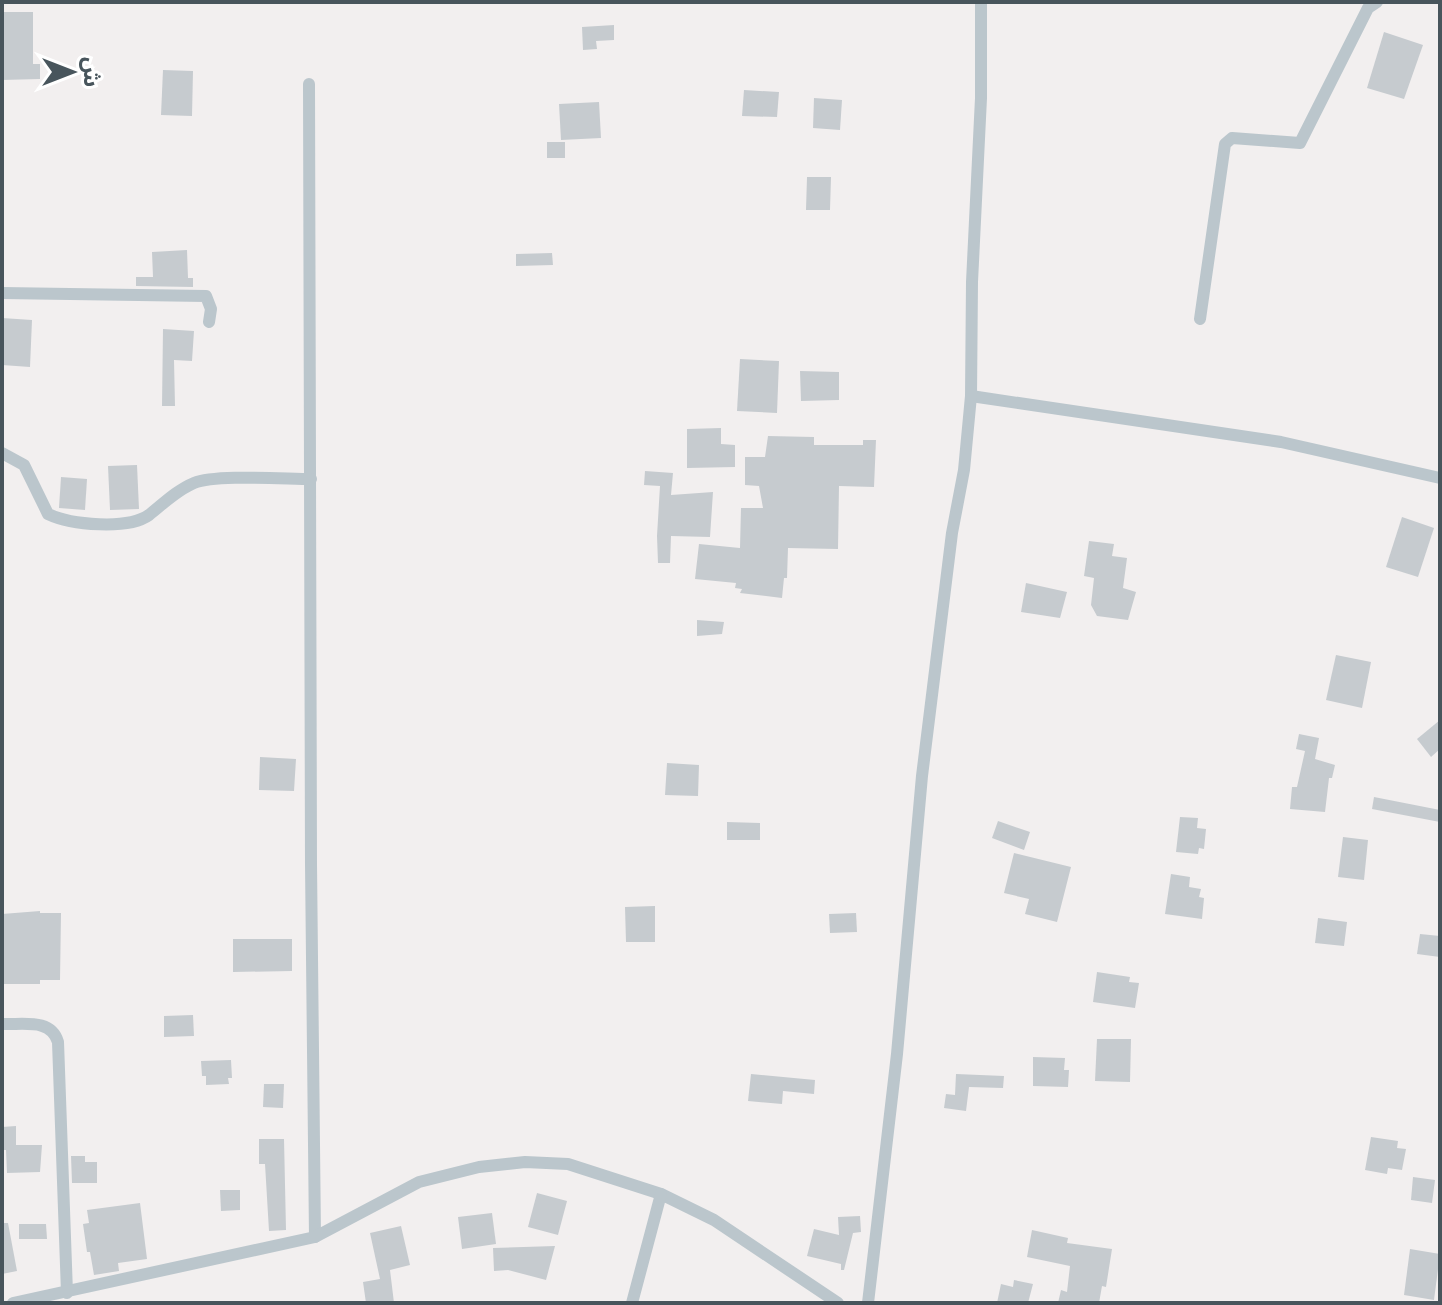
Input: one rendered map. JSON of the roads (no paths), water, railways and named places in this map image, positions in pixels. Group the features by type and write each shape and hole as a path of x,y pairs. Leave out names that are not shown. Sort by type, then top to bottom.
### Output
{"street":[{"path":"868,1303 897,1054 924,762 950,547 964,470 971,396 972,282 981,98 981,2"},
{"path":"1200,319 1225,144 1232,138 1300,143 1368,8 1377,2"},
{"path":"309,84 315,1237"},
{"path":"2,293 206,296 211,309 209,322"},
{"path":"971,396 1281,442 1440,478"},
{"path":"2,453 24,465 48,514 77,522 135,522 194,483 258,478 311,479"},
{"path":"2,1024 48,1026 55,1032 58,1042 67,1293"},
{"path":"13,1303 315,1237 419,1182 479,1167 525,1162 568,1164 661,1194 714,1220 838,1303"},
{"path":"632,1303 661,1194"}]}
